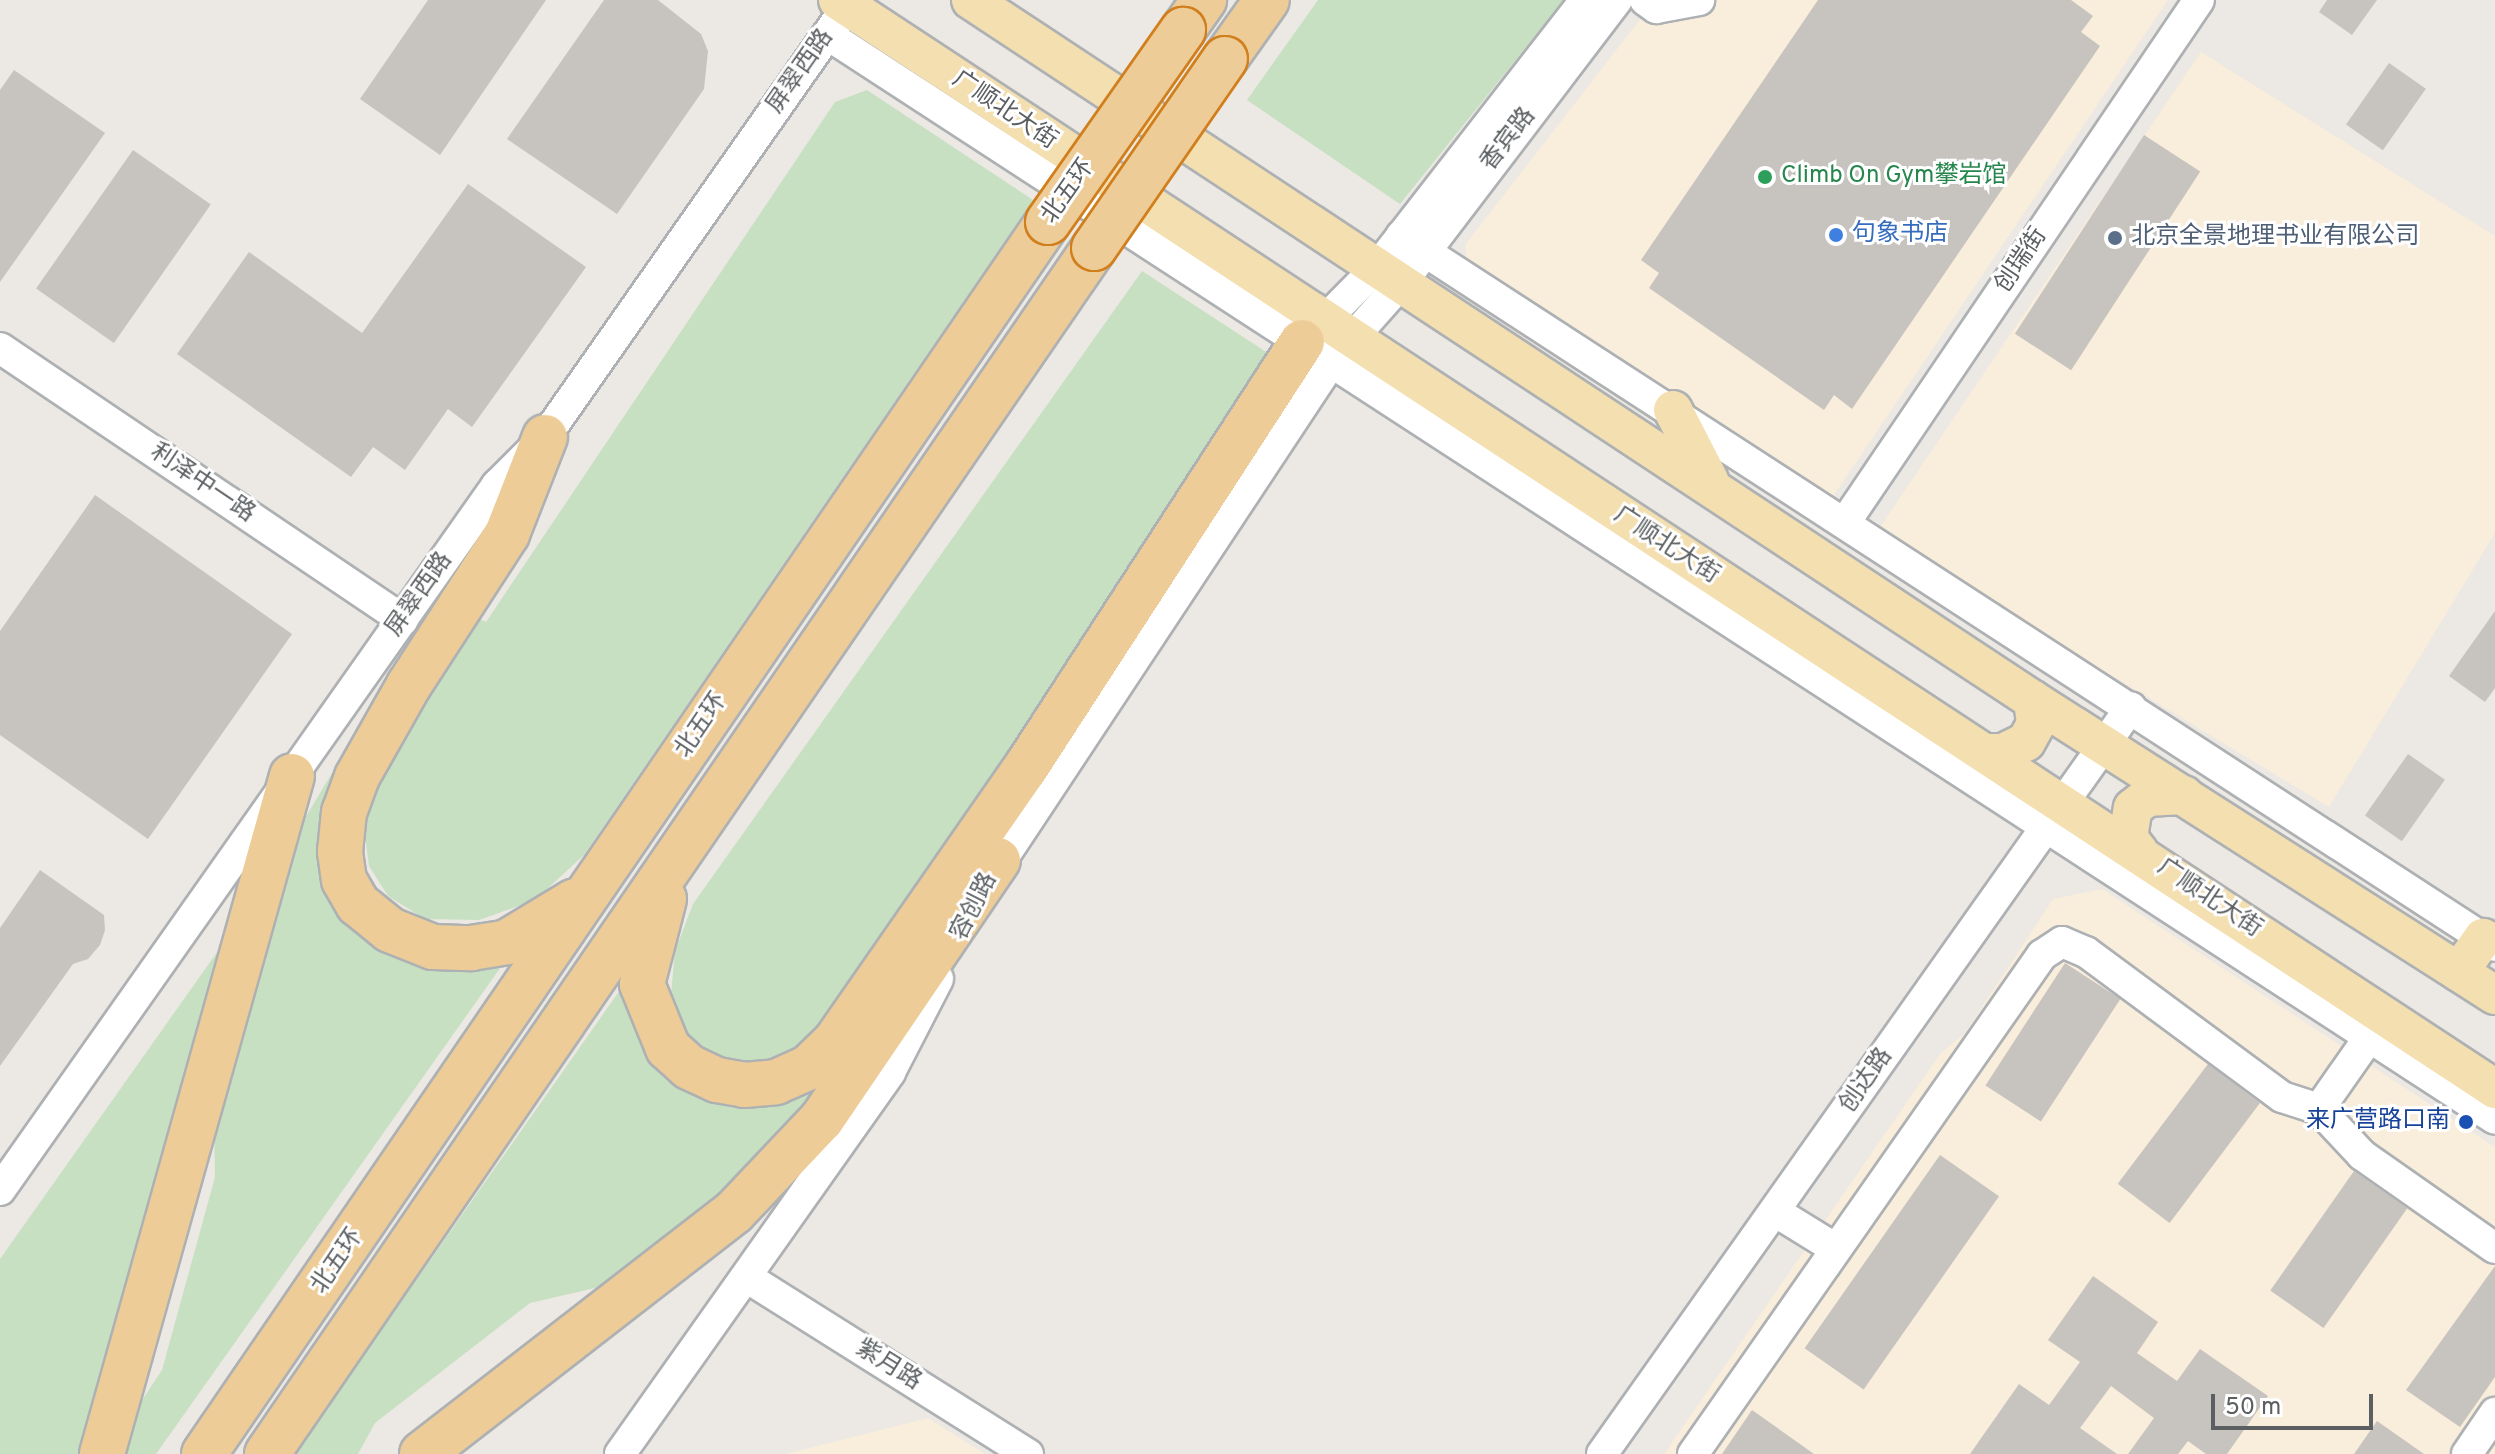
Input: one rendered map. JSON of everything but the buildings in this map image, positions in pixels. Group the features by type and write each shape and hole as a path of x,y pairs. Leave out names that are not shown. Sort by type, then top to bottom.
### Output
{"highway":[{"path":"267,1454 1267,0"},
{"name":"北五环","path":"204,1454 1048,222 1194,15"},
{"path":"675,865 642,984 668,1048 703,1074 744,1085 776,1082 809,1067 835,1042 1326,341"},
{"path":"545,437 507,534 409,685 357,777 344,812 340,852 344,880 358,904 390,930 433,947 507,942 587,894"},
{"path":"102,1454 292,776"},
{"path":"422,1454 734,1212 822,1119 998,860"}],"main road":[{"path":"971,0 1402,258 1711,483 2033,700 2495,995"},
{"name":"广顺北大街","path":"838,14 1326,341 1734,590 1985,753 2054,815 2139,852 2306,964 2376,1026 2495,1089"},
{"path":"1673,410 1711,483"},
{"path":"1734,590 1765,643"},
{"path":"1985,753 2003,753 2026,742 2036,724 2033,700"},
{"path":"2139,852 2128,838 2133,808 2147,797 2184,795"},
{"path":"2459,972 2489,942"},
{"path":"2306,964 2325,1008"}],"street":[{"name":"香宾路","path":"1402,258 1585,0"},
{"name":"香宾路","path":"1402,258 1617,0"},
{"path":"1645,0 1656,8 1699,0"},
{"name":"创瑞街","path":"1846,521 2199,0"},
{"name":"屏翠西路","path":"0,1190 497,485 545,437 838,14"},
{"name":"容创路","path":"620,1454 748,1278 890,1072 998,860 1326,341 1402,258"},
{"path":"1402,258 1673,410 2489,942"},
{"path":"1326,341 1765,643 2054,815 2325,1008 2376,1026 2495,1119"},
{"name":"利泽中一路","path":"0,348 403,620"},
{"name":"创达路","path":"1602,1454 2131,707"},
{"path":"1693,1454 2042,955 2062,942 2086,952 2282,1097 2319,1109 2362,1155 2495,1248"},
{"path":"2319,1109 2376,1026"},
{"path":"1776,1212 1836,1249"},
{"name":"紫月路","path":"748,1278 1028,1454"},
{"path":"2467,1454 2495,1413"}],"shaded area":[{"path":"1655,0 2168,0 1832,498 1467,263 1465,245"},
{"path":"2201,52 2495,236 2495,533 2329,807 1876,533"},
{"path":"2102,889 2495,1147 2495,1454 1664,1454 1940,1054 1965,1033 2053,899"},
{"path":"928,1418 985,1454 786,1454"}],"green space":[{"path":"1318,0 1564,0 1400,204 1247,100"},
{"path":"867,90 1033,200 584,855 535,900 479,920 425,919 388,896 369,866 362,812 473,616 486,622 835,102"},
{"path":"1142,271 1274,357 838,1016 797,1053 761,1062 718,1058 685,1032 671,995 675,951 693,904"},
{"path":"344,753 318,846 332,897 396,956 452,969 508,957 156,1454 118,1454 125,1426 162,1370 215,1177 214,1121 290,843"},
{"path":"225,941 80,1454 0,1454 0,1259"},
{"path":"632,973 660,1058 825,1078 755,1161 702,1213 608,1285 530,1303 375,1423 358,1454 294,1454"}],"place":[{"name":"Climb On Gym攀岩馆","path":"1765,177"},
{"name":"句象书店","path":"1836,235"},
{"name":"北京全景地理书业有限公司","path":"2115,238"},
{"name":"来广营路口南","path":"2466,1122"}]}
